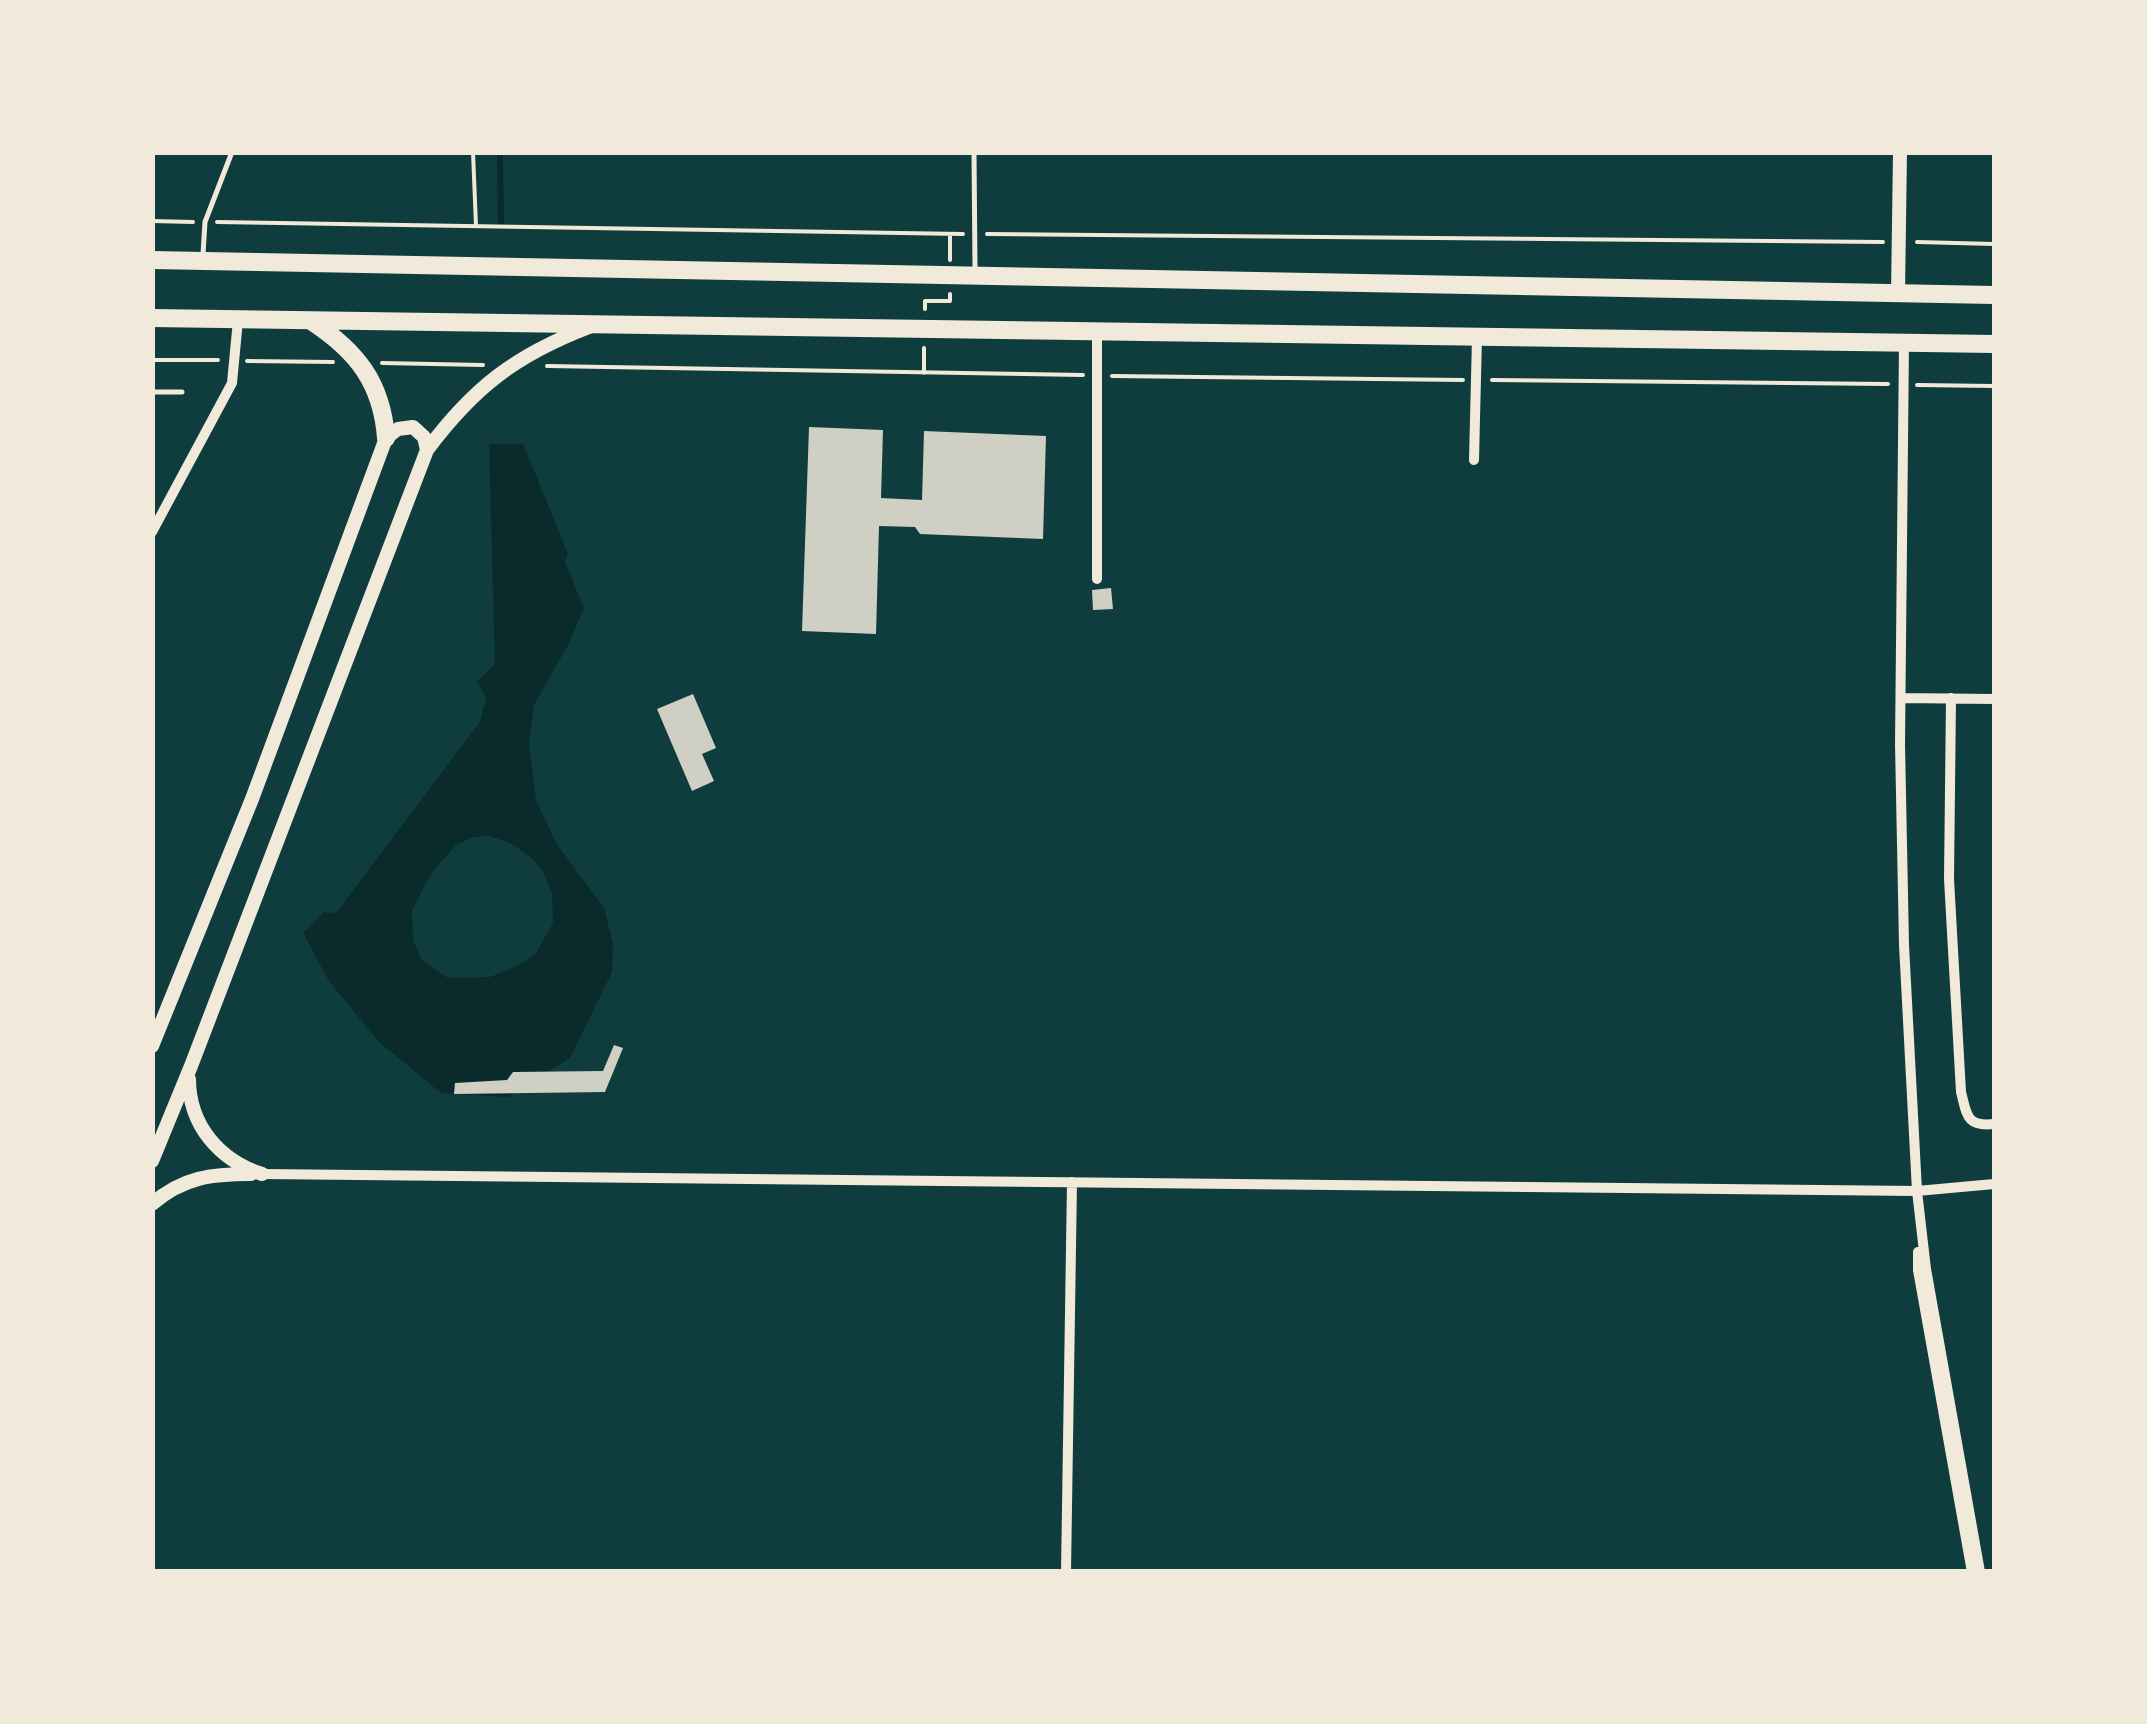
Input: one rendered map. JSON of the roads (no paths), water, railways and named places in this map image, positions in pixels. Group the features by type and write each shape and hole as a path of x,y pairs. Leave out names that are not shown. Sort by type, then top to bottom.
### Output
{"main road":[{"path":"152,260 1994,295"},
{"path":"152,318 1994,344"},
{"path":"311,321 359,363 375,387 386,438"}],"street":[{"path":"1898,294 1900,152"},
{"path":"152,532 232,383 238,320"},
{"path":"152,1161 427,450 470,399 510,365 594,325"},
{"path":"1096,579 1097,332"},
{"path":"1474,460 1477,336"},
{"path":"1904,342 1904,946 1918,1270 1972,1572"},
{"path":"152,1046 252,800 386,438 398,429 413,427 424,437 427,450"},
{"path":"1901,698 1994,699"},
{"path":"1951,698 1949,879 1961,1092 1972,1122 1994,1124"},
{"path":"191,1066 192,1101 205,1134 232,1161 262,1174"},
{"path":"152,1204 200,1177 221,1174 1917,1191 1994,1184"},
{"path":"1066,1572 1072,1182"},
{"path":"1917,1191 1926,1269 1980,1572"}],"lane":[{"path":"203,261 205,222 232,152"},
{"path":"974,152 975,274"},
{"path":"152,392 182,392"}],"water":[{"path":"489,444 523,444 568,554 565,562 584,608 534,705 529,743 536,800 556,843 604,908 613,944 612,972 570,1058 508,1097 441,1093 378,1041 329,981 303,933 324,912 336,913 480,722 486,697 477,682 495,664","holes":["490,836 512,844 533,859 544,874 552,892 553,923 535,955 519,965 490,977 448,978 421,959 413,940 412,910 432,872 456,845 474,837"]}],"waterway":[{"path":"500,152 501,223"}]}
